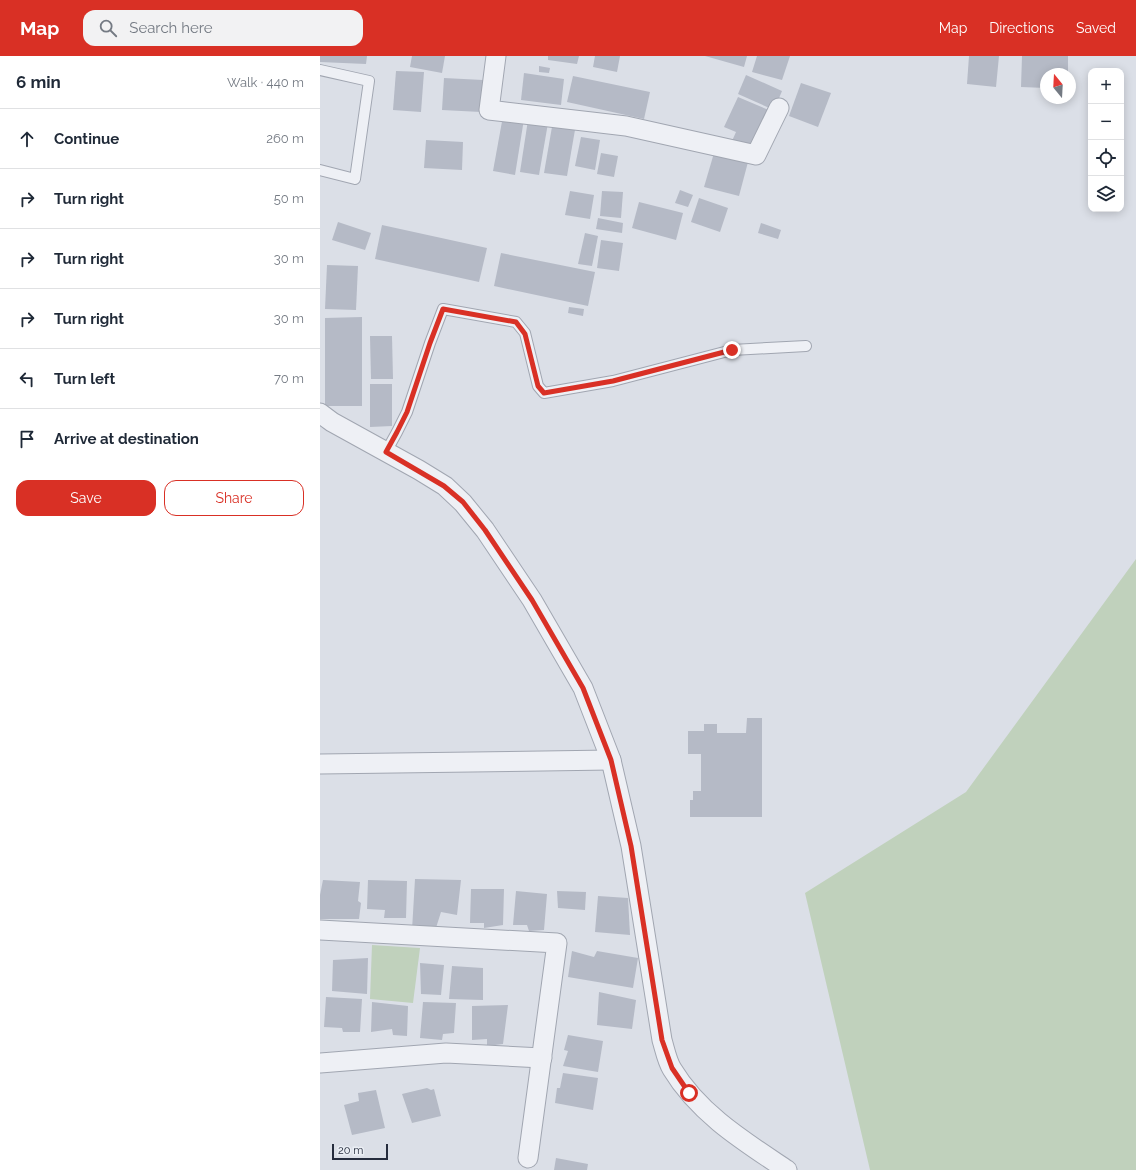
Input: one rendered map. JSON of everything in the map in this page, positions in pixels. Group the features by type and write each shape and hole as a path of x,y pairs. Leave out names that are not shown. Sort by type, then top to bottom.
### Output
{"street":[{"path":"496,56 489,110 626,126 756,155 779,108"},
{"path":"320,413 444,486 463,502 485,530 532,600 583,688 611,760 631,846 662,1040 672,1068 689,1093 726,1129 787,1170"},
{"path":"320,764 611,760"},
{"path":"320,930 557,943 528,1158"},
{"path":"320,1063 446,1053 542,1058"}],"lane":[{"path":"320,70 368,81 355,179 320,170"},
{"path":"386,452 407,412 443,309 516,322 525,334 538,386 544,393 613,381 732,350 806,346"}],"green space":[{"path":"1136,559 1136,1170 870,1170 805,893 966,792"},
{"path":"372,945 420,948 413,1003 370,999"}],"building":[{"path":"320,56 367,56 366,64 320,62"},
{"path":"412,56 445,56 442,73 410,67"},
{"path":"548,56 579,56 577,64 548,60"},
{"path":"595,56 620,56 617,72 593,67"},
{"path":"705,56 747,56 744,67"},
{"path":"757,56 790,56 782,80 752,72"},
{"path":"969,56 999,56 996,87 967,84"},
{"path":"1022,56 1068,56 1068,68 1040,68 1040,88 1021,87"},
{"path":"539,66 550,68 549,73 539,72"},
{"path":"396,71 424,72 421,112 393,110"},
{"path":"524,73 564,79 561,105 521,100"},
{"path":"746,75 782,91 774,110 738,94"},
{"path":"573,76 650,92 644,119 567,102"},
{"path":"444,78 483,80 481,112 442,110"},
{"path":"801,83 831,93 818,127 789,116"},
{"path":"738,97 771,111 753,151 732,141 736,132 724,127"},
{"path":"503,116 524,119 515,175 493,171"},
{"path":"528,120 548,123 539,175 520,172"},
{"path":"553,121 576,124 567,176 544,173"},
{"path":"581,137 600,140 595,170 575,166"},
{"path":"426,140 463,142 462,170 424,168"},
{"path":"601,153 618,156 614,177 597,174"},
{"path":"714,153 748,162 739,196 704,187"},
{"path":"680,190 693,195 688,207 675,203"},
{"path":"570,191 594,195 590,219 565,215"},
{"path":"602,191 623,192 621,218 600,216"},
{"path":"699,198 728,208 720,232 691,222"},
{"path":"639,202 683,213 676,240 632,228"},
{"path":"598,218 623,223 622,233 596,229"},
{"path":"338,222 371,233 365,250 332,240"},
{"path":"761,223 781,230 778,239 758,233"},
{"path":"382,225 487,248 479,282 375,259"},
{"path":"585,233 598,236 592,266 578,264"},
{"path":"601,240 623,243 619,271 597,268"},
{"path":"501,253 595,272 588,306 494,286"},
{"path":"327,265 358,266 356,310 325,309"},
{"path":"569,307 584,309 583,316 568,313"},
{"path":"362,317 362,406 325,406 325,318"},
{"path":"370,336 392,336 393,379 371,379"},
{"path":"370,384 392,384 392,426 370,427"},
{"path":"747,718 762,718 762,817 690,817 690,800 693,800 693,791 701,791 701,754 688,754 688,731 704,731 704,724 717,724 717,733 746,733"},
{"path":"415,879 461,880 457,915 441,912 435,931 412,930"},
{"path":"323,880 360,882 358,901 361,903 359,919 320,919 320,895"},
{"path":"368,880 407,881 406,918 384,918 385,910 367,909"},
{"path":"471,889 504,889 503,925 484,928 484,923 470,923"},
{"path":"516,891 547,894 544,930 529,931 527,925 513,925"},
{"path":"557,891 586,892 585,910 558,908"},
{"path":"598,896 628,898 630,935 595,932"},
{"path":"572,951 594,957 597,951 638,958 633,988 568,977"},
{"path":"368,958 367,994 332,991 333,960"},
{"path":"420,963 444,965 441,995 421,994"},
{"path":"452,966 483,968 483,1000 449,999"},
{"path":"599,992 636,1000 632,1029 597,1025"},
{"path":"326,997 362,999 360,1032 343,1032 342,1028 324,1027"},
{"path":"372,1002 408,1006 407,1036 393,1035 392,1029 371,1032"},
{"path":"423,1002 456,1003 454,1033 443,1034 442,1040 420,1038"},
{"path":"508,1005 503,1044 487,1046 487,1039 472,1040 472,1006"},
{"path":"568,1035 603,1041 598,1072 563,1066 568,1051 564,1050"},
{"path":"563,1073 598,1078 593,1110 555,1103 557,1088 560,1088"},
{"path":"427,1088 431,1090 434,1089 441,1116 412,1123 402,1094"},
{"path":"376,1090 385,1128 352,1135 344,1105 359,1101 358,1093"},
{"path":"556,1158 588,1164 587,1170 554,1170"}],"route":[{"path":"689,1093 672,1068 662,1040 631,846 611,760 583,688 532,600 485,530 463,502 444,486 386,452 407,412 443,309 516,322 525,334 538,386 544,393 613,381 732,350"}]}
